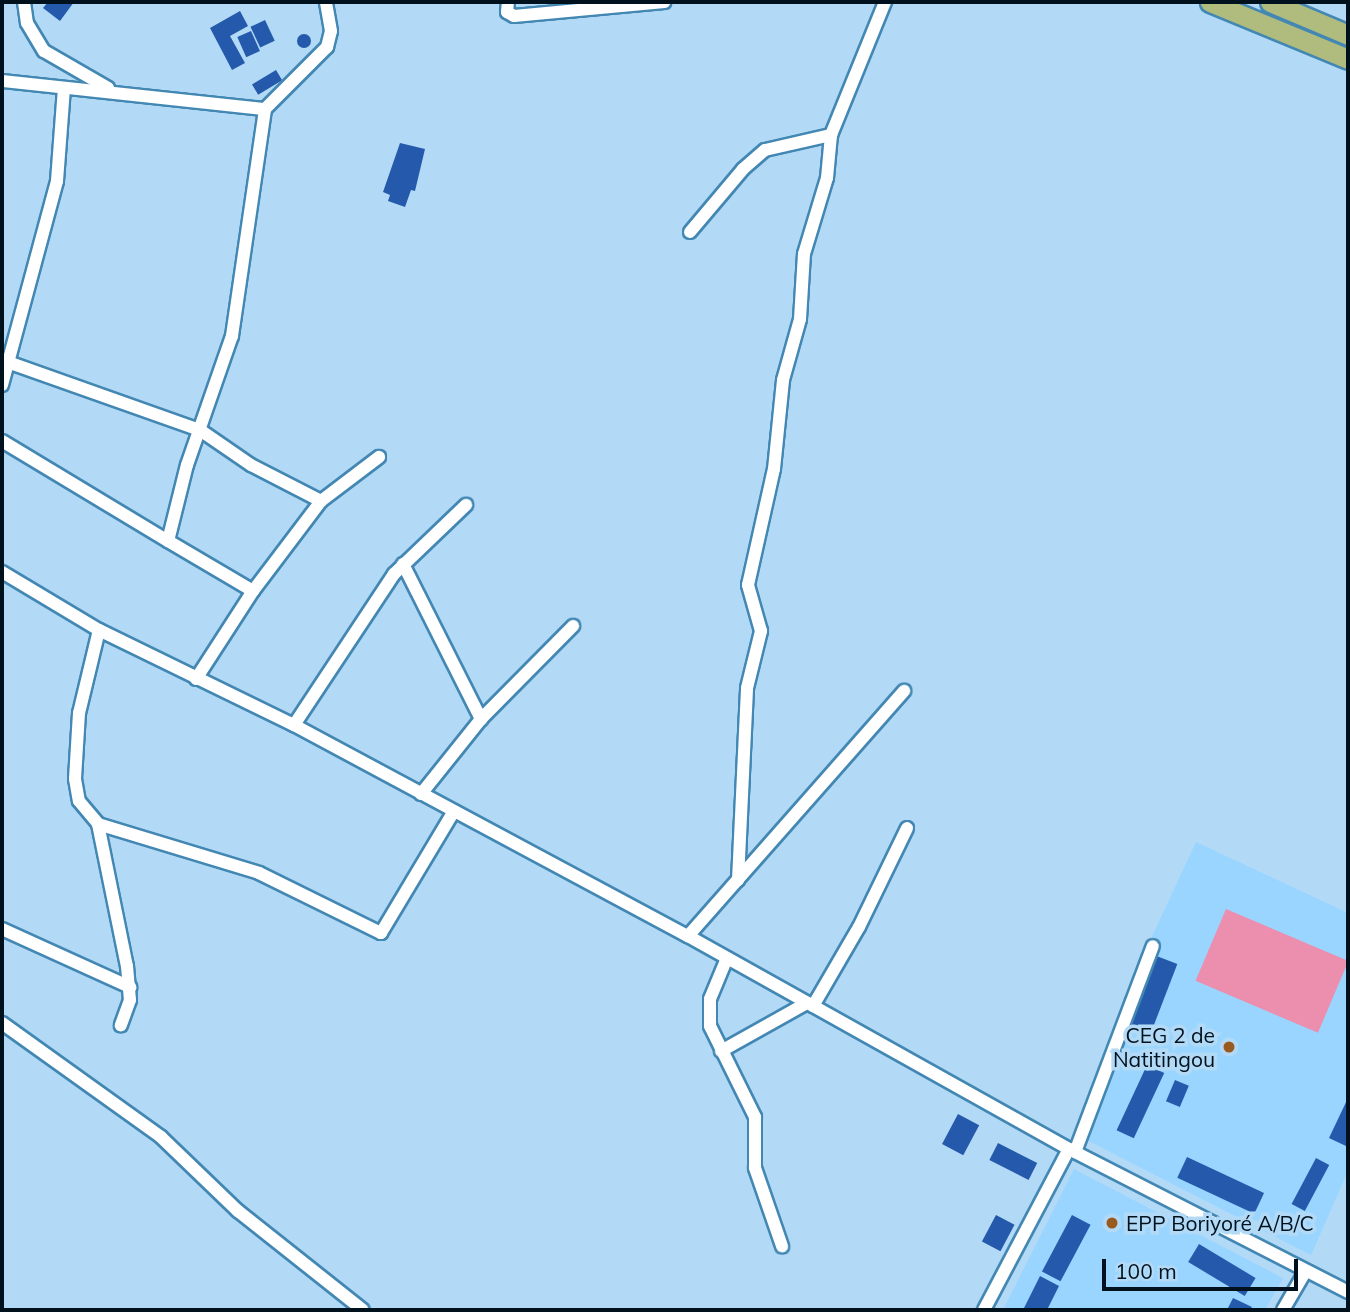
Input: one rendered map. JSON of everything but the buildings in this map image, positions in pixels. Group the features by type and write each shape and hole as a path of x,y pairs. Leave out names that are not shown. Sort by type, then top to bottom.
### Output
{"highway":[{"path":"1210,2 1348,59"},
{"path":"1270,2 1348,35"}],"street":[{"path":"24,2 27,23 44,51 59,63 119,93"},
{"path":"168,541 200,430 232,336 265,109 327,47 331,31 326,2"},
{"path":"508,2 508,12 514,16 663,2"},
{"path":"738,880 747,688 761,631 748,585 774,469 783,380 800,319 804,254 827,177 831,135 885,2"},
{"path":"2,80 228,108 265,109"},
{"path":"2,385 5,361 57,181 64,88"},
{"path":"690,232 743,169 765,150 831,135"},
{"path":"5,361 200,430 251,465 321,501"},
{"path":"2,441 253,591"},
{"path":"196,679 253,591 321,501 379,457"},
{"path":"294,725 403,564 466,505"},
{"path":"403,564 481,719"},
{"path":"2,572 99,630 294,725 688,936 1072,1151 1348,1292"},
{"path":"421,794 481,719 573,626"},
{"path":"99,630 79,713 75,779 79,801 98,824 130,987 121,1025"},
{"path":"688,936 904,691"},
{"path":"98,824 259,873 381,933 454,811"},
{"path":"721,1051 810,1004 859,927 906,828"},
{"path":"2,929 130,987"},
{"path":"984,1310 1072,1151 1153,946"},
{"path":"727,958 708,1013 721,1051 755,1117 755,1168 782,1246"},
{"path":"2,1023 161,1137 238,1211 363,1310"},
{"path":"1283,1310 1305,1272"}],"shaded area":[{"name":"CEG 2 de Natitingou","path":"1196,842 1348,913 1348,1171 1311,1255 1077,1135 1142,958"},
{"path":"1226,909 1348,961 1318,1033 1196,981"},
{"name":"EPP Boriyoré A/B/C","path":"1074,1169 1283,1278 1265,1310 1003,1310"}],"waterway":[{"path":"2,1056 2,1076"}],"place":[{"name":"CEG 2 de Natitingou","path":"1229,1047"},
{"name":"EPP Boriyoré A/B/C","path":"1112,1223"}]}
